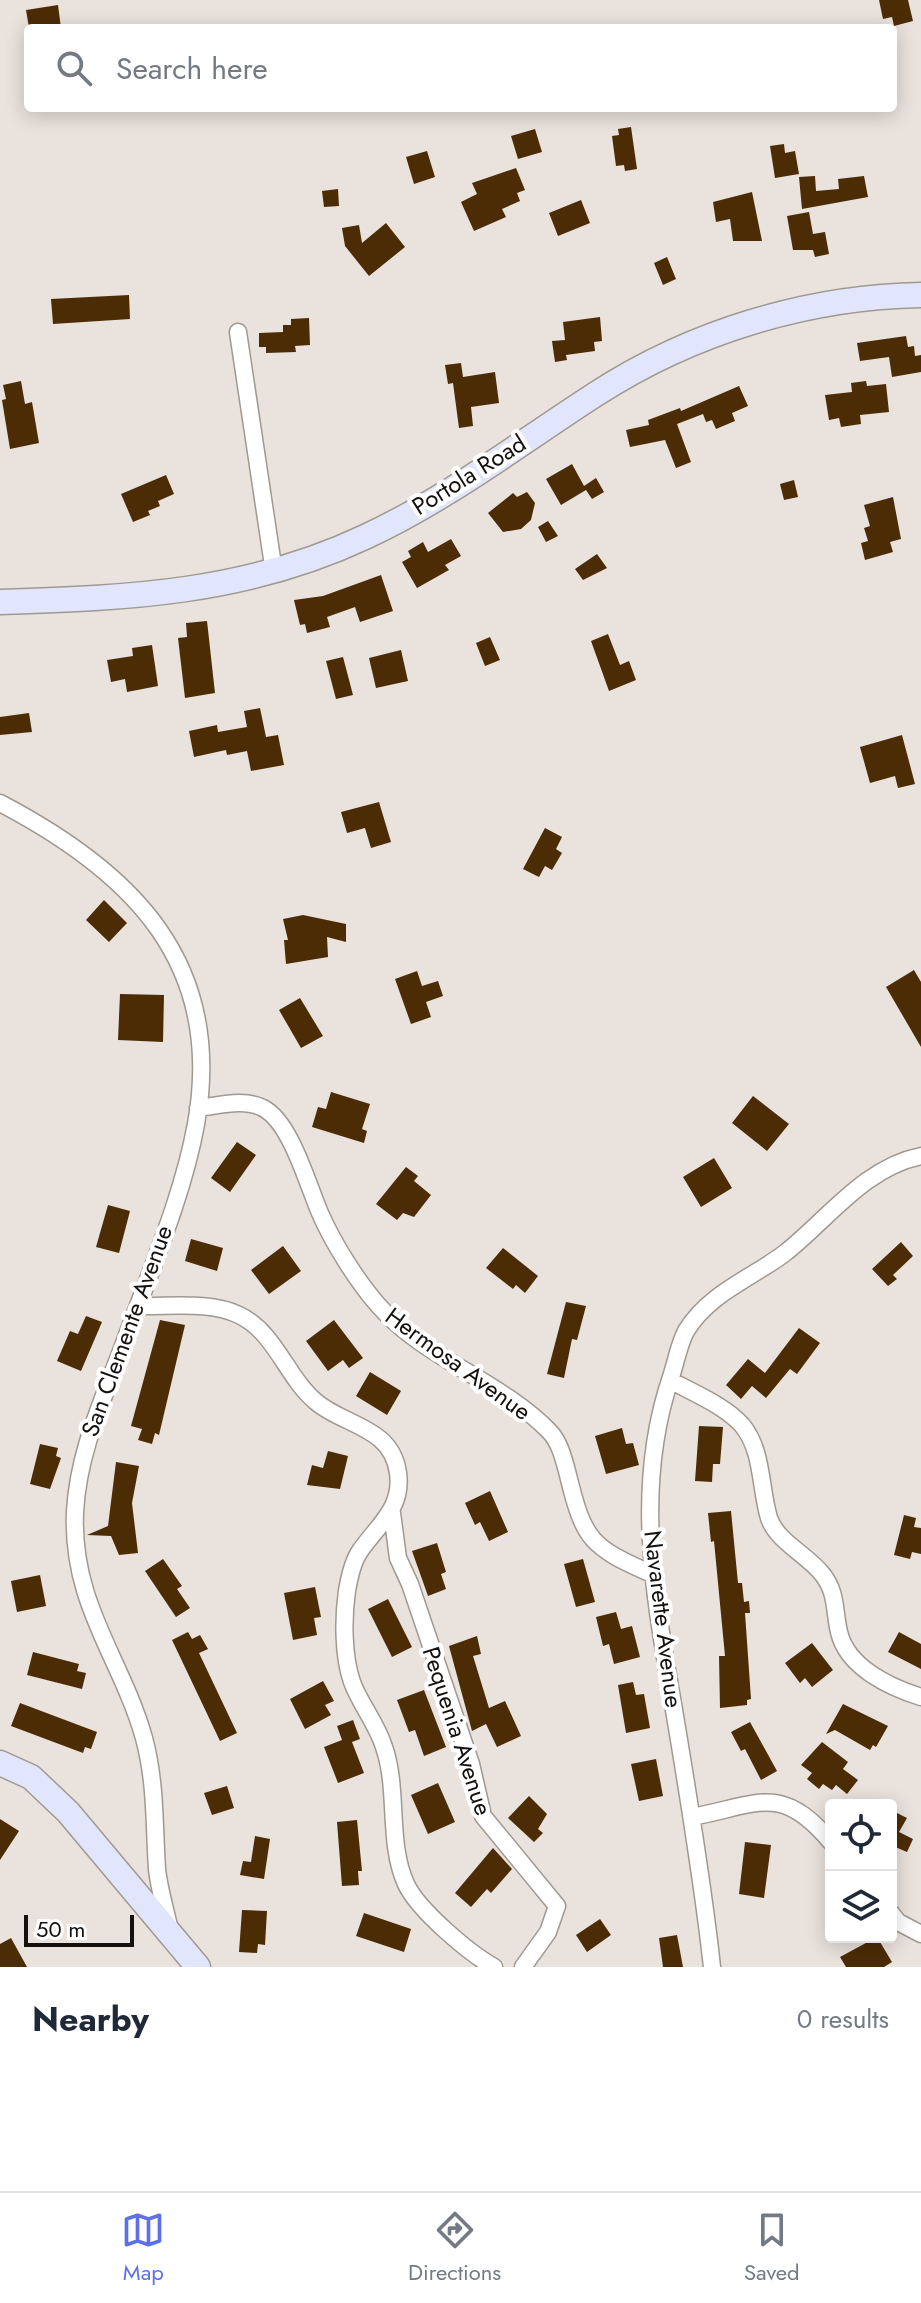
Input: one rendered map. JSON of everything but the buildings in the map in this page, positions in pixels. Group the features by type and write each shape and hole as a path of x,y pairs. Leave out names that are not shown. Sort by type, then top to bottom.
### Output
{"street":[{"name":"Portola Road","path":"0,602 151,596 207,588 274,572 370,535 457,487 630,374 691,344 744,323 837,301 921,295"},
{"path":"238,332 274,572"},
{"name":"San Clemente Avenue","path":"0,803 74,848 116,880 143,906 166,936 183,969 193,1005 200,1075 191,1149 86,1446 76,1493 76,1542 90,1612 132,1704 146,1747 156,1802 157,1870 171,1934"},
{"name":"Hermosa Avenue","path":"198,1108 249,1103 271,1113 313,1189 320,1212 377,1304 394,1322 478,1375 551,1432 563,1453 570,1484 594,1543 612,1557 652,1574"},
{"name":"Navarette Avenue","path":"712,1967 692,1817 652,1574 648,1495 657,1416 686,1331 718,1297 785,1253 879,1172 901,1160 921,1156"},
{"path":"138,1306 228,1310 256,1327 316,1402 369,1429 389,1449 398,1475 392,1513 358,1553 347,1592 349,1667 384,1747 399,1856 407,1886 433,1917 494,1967"},
{"path":"670,1380 727,1412 747,1432 754,1447 770,1520 780,1535 825,1577 838,1606 842,1642 850,1656 872,1674 921,1697"},
{"name":"Pequenia Avenue","path":"392,1513 398,1558 410,1584 471,1764 483,1816 557,1906 548,1932 523,1967"},
{"path":"0,1763 31,1777 68,1812 198,1967"},
{"path":"692,1817 768,1802 783,1803 808,1816 825,1835"},
{"path":"897,1921 921,1934"}]}
